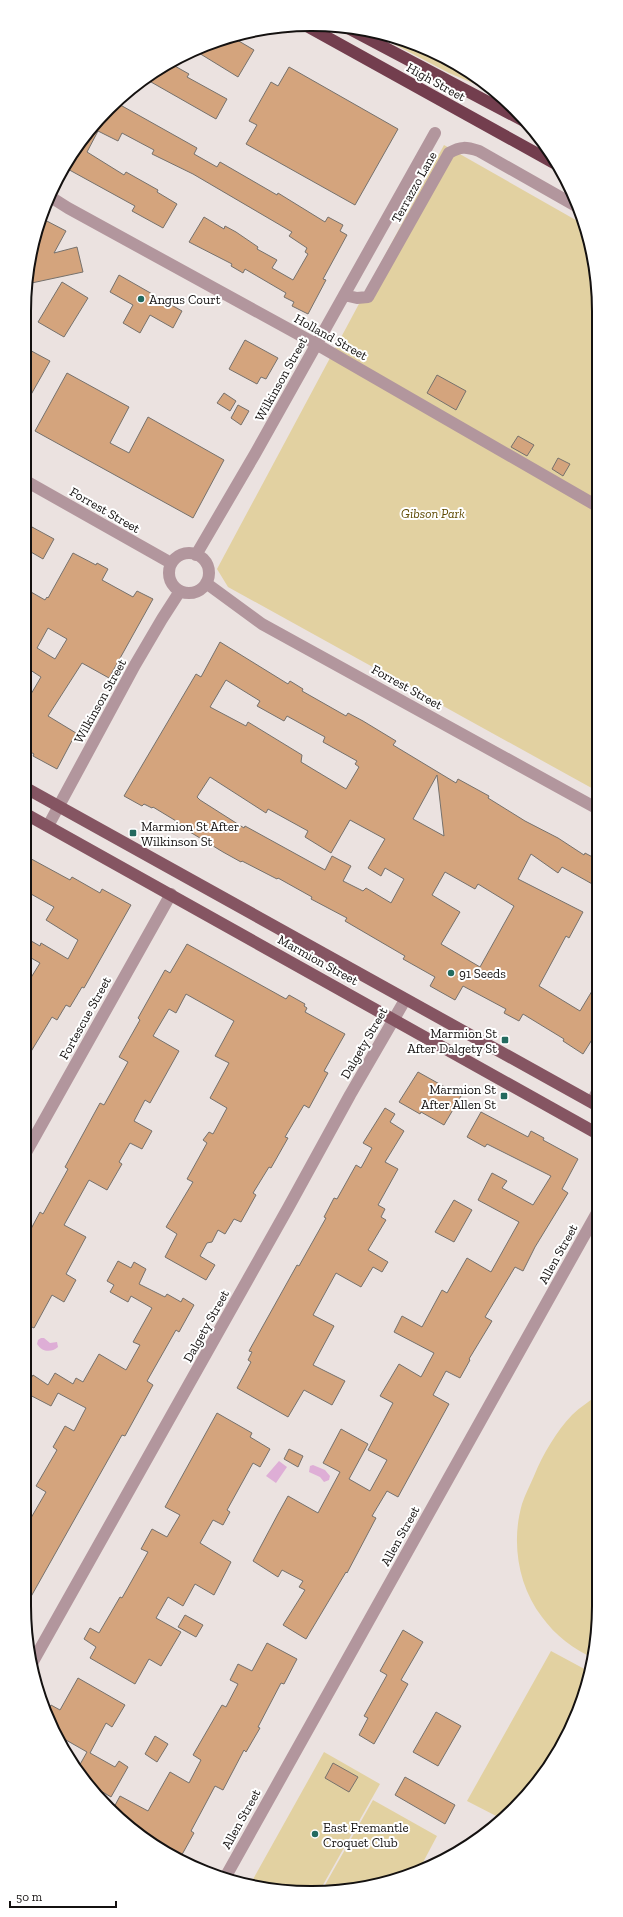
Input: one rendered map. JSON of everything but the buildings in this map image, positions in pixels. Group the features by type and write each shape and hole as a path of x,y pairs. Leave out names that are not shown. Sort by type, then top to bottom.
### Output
{"highway":[{"name":"High Street","path":"316,31 547,159"},
{"name":"High Street","path":"362,35 511,114"}],"main road":[{"name":"Marmion Street","path":"31,791 405,1000 592,1102"},
{"name":"Marmion Street","path":"31,816 394,1018 592,1131"}],"street":[{"name":"Wilkinson Street","path":"196,555 435,133"},
{"name":"Terrazzo Lane","path":"344,295 357,298 368,297 449,153 458,148 465,147 479,151 570,203"},
{"name":"Holland Street","path":"54,199 316,344 592,503"},
{"name":"Forrest Street","path":"31,484 172,563"},
{"path":"188,553 196,555 204,560 207,566 209,572 206,583 198,591 192,593 180,591 171,582 169,576 172,563 182,555 188,553"},
{"name":"Forrest Street","path":"206,583 262,624 592,806"},
{"name":"Wilkinson Street","path":"48,826 57,806 162,619 180,591"},
{"name":"Fortescue Street","path":"31,1144 171,894"},
{"name":"Dalgety Street","path":"35,1657 405,1000"},
{"name":"Allen Street","path":"228,1873 592,1222"}],"green space":[{"path":"392,43 419,52 436,60 475,84 449,73"},
{"name":"Gibson Park","path":"444,145 577,221 587,257 590,275 592,312 592,788 228,587 217,569"},
{"path":"592,1399 592,1606 588,1655 579,1651 559,1636 547,1624 534,1605 522,1578 517,1548 517,1533 522,1504 538,1468 550,1444 572,1415"},
{"path":"551,1651 584,1669 577,1696 563,1730 545,1761 510,1804 496,1816 467,1801"},
{"name":"East Fremantle Croquet Club","path":"324,1752 380,1784 323,1885 275,1884 253,1880"},
{"path":"373,1800 437,1836 422,1863 419,1865 366,1881 325,1885"}],"shaded area":[{"path":"44,1338 50,1343 57,1342 58,1347 50,1351 41,1349 37,1344 38,1340"},
{"path":"279,1461 287,1467 276,1483 266,1476"},
{"path":"313,1465 325,1470 330,1476 329,1480 324,1482 320,1477 309,1472 310,1466"}],"place":[{"name":"Angus Court","path":"141,299"},
{"name":"Marmion St After Wilkinson St","path":"133,833"},
{"name":"91 Seeds","path":"451,973"},
{"name":"Marmion St After Dalgety St","path":"505,1040"},
{"name":"Marmion St After Allen St","path":"504,1096"},
{"name":"East Fremantle Croquet Club","path":"315,1834"}]}
